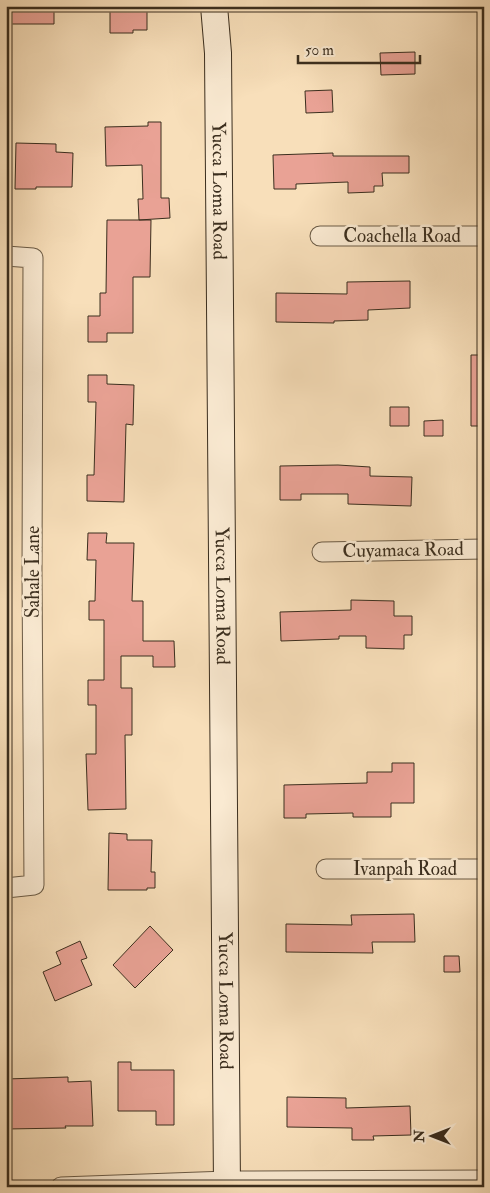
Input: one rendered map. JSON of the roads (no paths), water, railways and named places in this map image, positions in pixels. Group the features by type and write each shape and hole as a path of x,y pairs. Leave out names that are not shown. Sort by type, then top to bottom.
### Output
{"main road":[{"name":"Yucca Loma Road","path":"214,6 218,53 227,1184"}],"street":[{"name":"Coachella Road","path":"320,236 484,236"},
{"name":"Sahale Lane","path":"6,256 33,258 32,582 34,885 6,888"},
{"name":"Cuyamaca Road","path":"322,552 484,549"},
{"name":"Ivanpah Road","path":"326,869 484,869"},
{"path":"61,1187 484,1180"}]}
